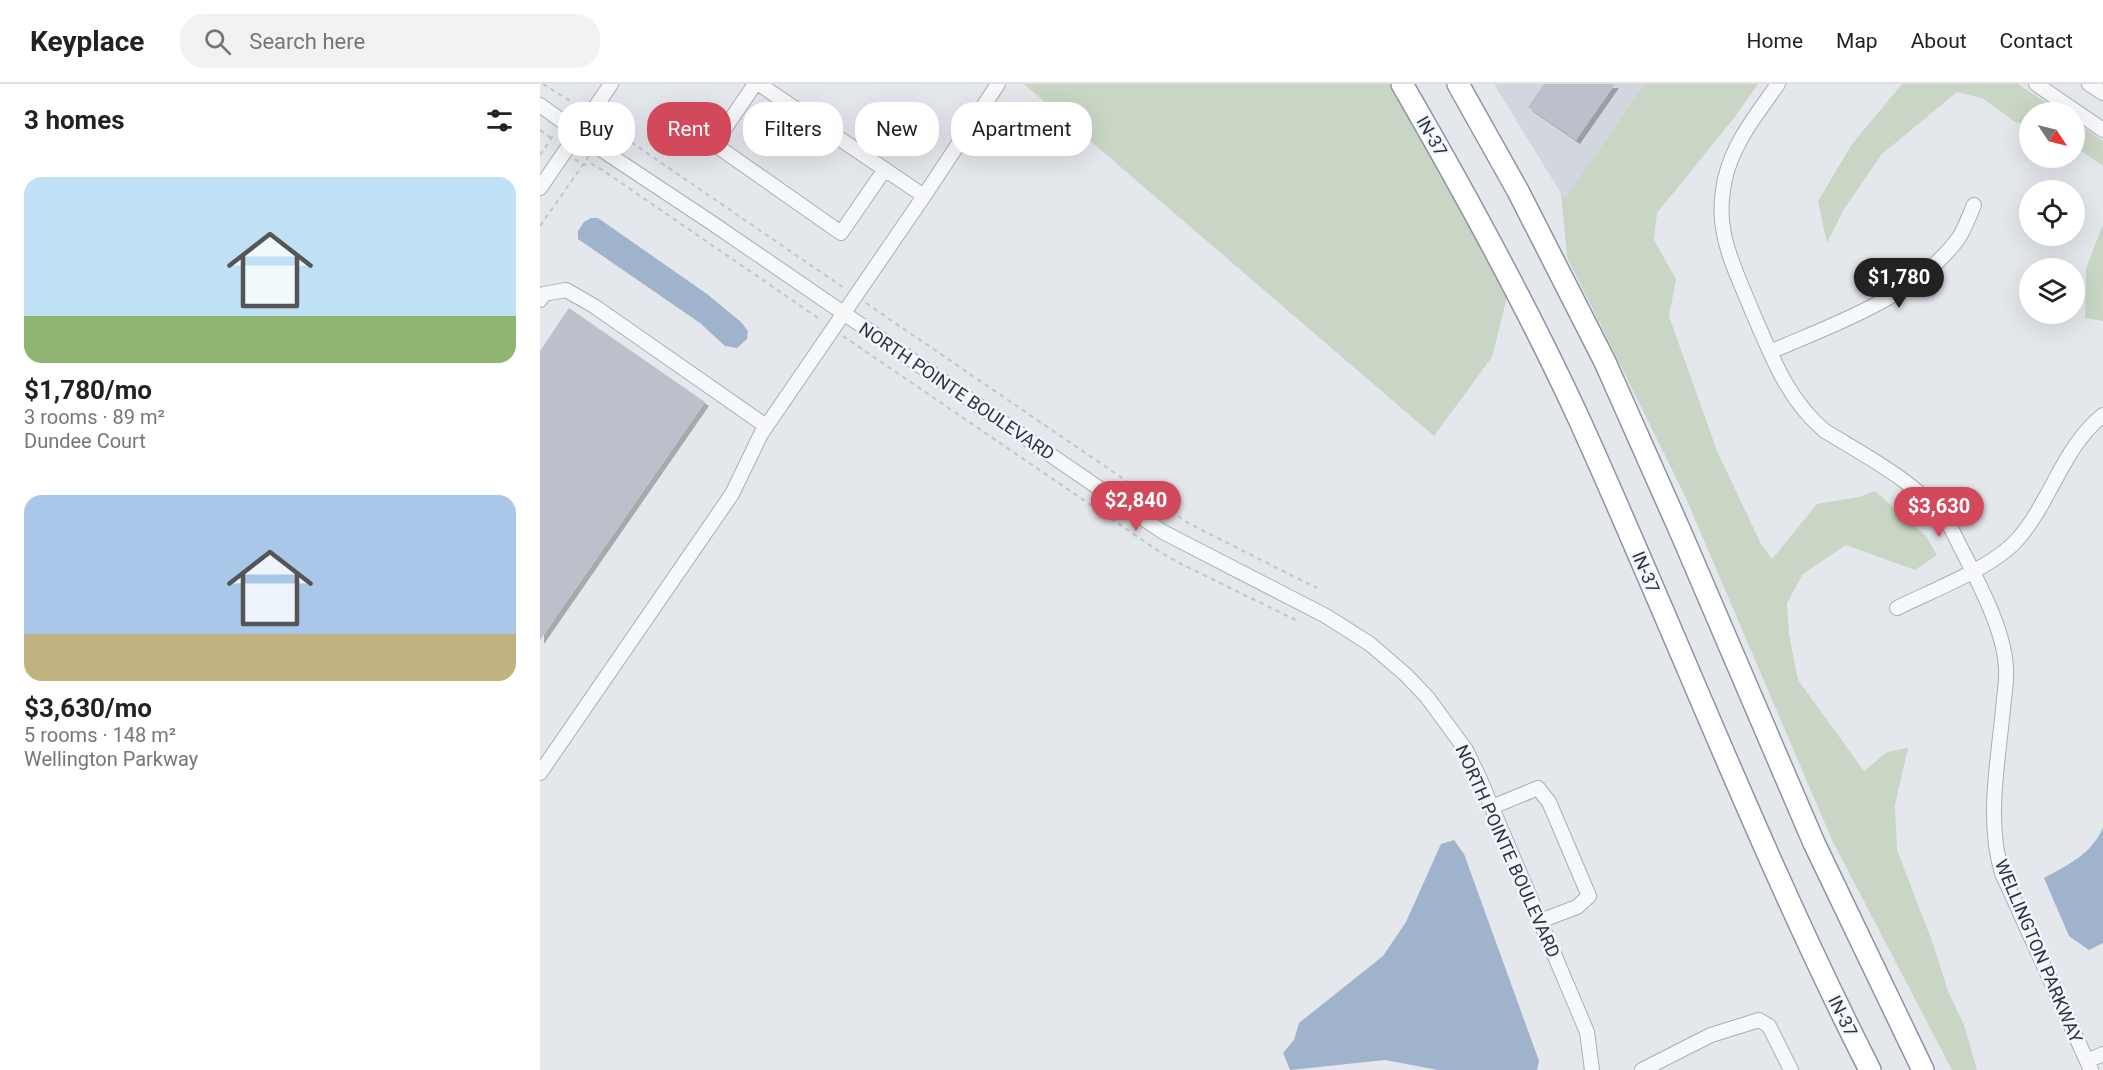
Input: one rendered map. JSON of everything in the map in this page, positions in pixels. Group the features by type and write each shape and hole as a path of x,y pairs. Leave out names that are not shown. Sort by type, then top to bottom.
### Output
{"highway":[{"name":"IN-37","path":"1402,84 1476,214 1554,365 1790,904 1870,1070"},
{"path":"1458,84 1518,191 1605,362 1814,843 1923,1070"}],"street":[{"path":"599,102 611,84"},
{"path":"885,169 841,232 714,144 757,84 885,169 924,196"},
{"path":"540,773 732,494 766,426 999,84"},
{"name":"WELLINGTON PARKWAY","path":"1778,84 1737,145 1725,181 1721,208 1724,237 1770,352 1792,395 1815,423 1919,492 1937,509 1951,528 1995,622 2006,669 1994,809 1997,856 2089,1066"},
{"path":"2036,84 2103,130"},
{"path":"2090,84 2103,93"},
{"name":"NORTH POINTE BOULEVARD","path":"540,105 558,118"},
{"path":"540,188 562,156"},
{"name":"NORTH POINTE BOULEVARD","path":"613,156 1163,531 1326,616 1370,644 1413,682 1448,723 1466,750 1587,1032 1592,1070"},
{"path":"1770,352 1862,312 1905,287 1928,269 1960,237 1974,206"},
{"path":"540,300 544,294 566,290 594,306 766,426"},
{"path":"1897,608 1994,560 2016,542 2038,511 2075,446 2088,428 2103,415"},
{"path":"1492,807 1538,789 1549,802 1589,896 1577,907 1540,921"},
{"path":"1642,1070 1711,1035 1759,1020 1769,1026 1791,1070"},
{"path":"2089,1066 2103,1054"}],"path":[{"path":"543,84 572,102"},
{"path":"540,130 552,138 540,155"},
{"path":"635,145 1188,524 1317,588"},
{"path":"540,226 582,165 592,165 1157,550 1300,622"}],"shaded area":[{"path":"1494,84 1644,84 1565,200"}],"green space":[{"path":"1024,84 1395,84 1511,281 1492,357 1434,436 1092,142 1092,102 1045,102"},
{"path":"1644,84 1758,84 1734,118 1657,213 1654,240 1676,279 1669,316 1717,451 1761,544 1772,559 1817,504 1859,497 1875,491 1926,536 1937,555 1915,570 1846,545 1803,574 1787,603 1789,634 1798,680 1864,771 1887,752 1908,748 1895,805 1897,850 1932,941 1948,991 1964,1025 1977,1070 1952,1070 1832,840 1685,496 1567,257 1561,193 1565,199"},
{"path":"1902,84 2018,84 2045,102 2019,102 2019,123 1982,98 1957,92 1882,154 1844,209 1827,243 1818,201 1852,144"},
{"path":"2085,129 2103,141 2103,166 2085,154"},
{"path":"2103,224 2103,321 2085,318 2086,269"}],"water":[{"path":"591,218 598,218 707,294 741,322 748,331 747,339 737,348 725,346 700,323 578,239 578,231 584,222"},
{"path":"2103,827 2103,943 2089,950 2069,936 2044,878 2071,863 2086,851 2099,836"},
{"path":"1454,840 1464,854 1539,1061 1537,1070 1438,1070 1385,1060 1290,1070 1283,1053 1294,1040 1299,1023 1383,956 1406,922 1441,844"}],"building":[{"path":"1544,84 1615,84 1576,140 1528,107"},
{"path":"569,308 705,402 540,640 540,351"}]}
